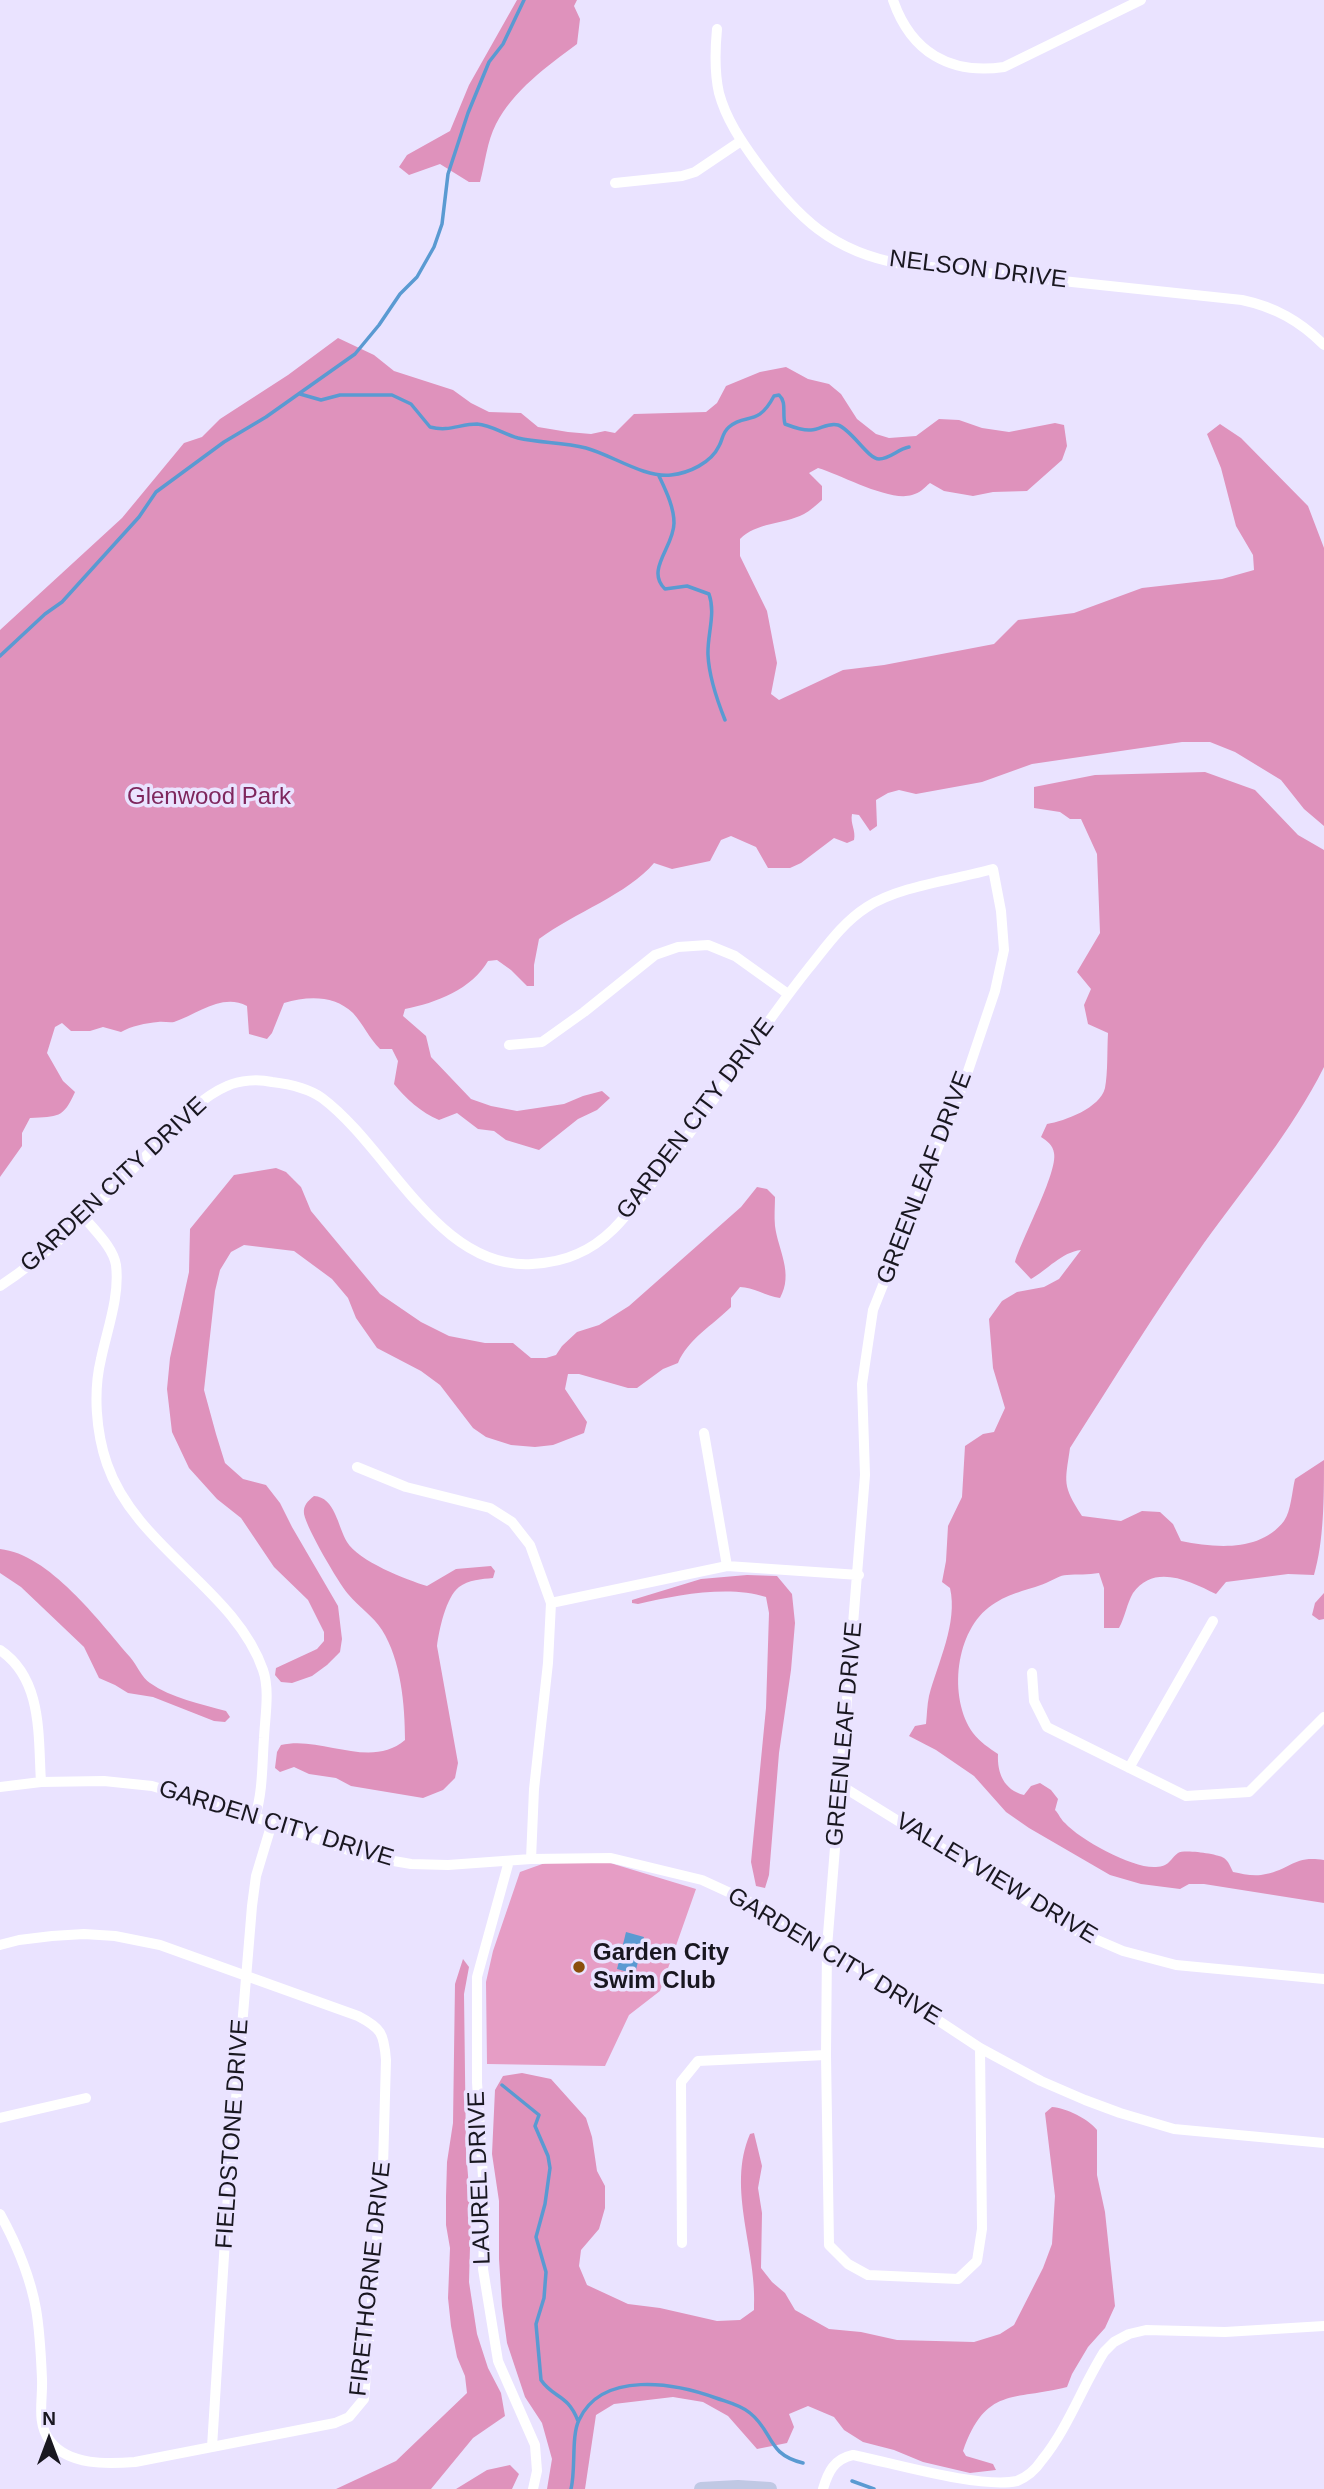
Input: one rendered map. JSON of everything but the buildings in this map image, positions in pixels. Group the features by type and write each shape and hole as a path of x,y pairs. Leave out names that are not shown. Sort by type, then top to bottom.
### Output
{"main road":[{"path":"701,2489 770,2489"}],"street":[{"path":"893,0 906,28 922,48 947,62 980,71 1004,67 1141,0"},
{"name":"NELSON DRIVE","path":"717,29 715,55 719,93 741,141 799,215 835,241 869,256 902,264 1242,300 1285,314 1324,345"},
{"path":"615,183 682,176 695,172 741,141"},
{"name":"GARDEN CITY DRIVE","path":"0,1286 20,1273 84,1217 204,1099 230,1084 260,1080 293,1085 320,1096 351,1125 442,1228 468,1249 492,1259 521,1265 555,1262 577,1255 601,1242 621,1222 690,1135 788,994 845,923 887,895 993,869"},
{"name":"GREENLEAF DRIVE","path":"981,2048 982,2230 977,2261 958,2279 868,2275 848,2264 830,2245 827,1947 859,1575 865,1475 862,1384 873,1310 965,1080 995,991 1004,950 1001,911 993,869"},
{"path":"509,1045 542,1042 655,955 678,947 708,945 735,956 788,994"},
{"path":"84,1217 107,1245 116,1263 116,1285 100,1363 97,1404 102,1443 117,1489 134,1515 225,1610 252,1647 264,1671 266,1695 261,1787 255,1817"},
{"path":"704,1433 727,1566"},
{"path":"357,1467 406,1487 490,1508 512,1522 530,1545 551,1603 548,1663 534,1789 531,1859"},
{"path":"551,1603 727,1566 859,1575"},
{"path":"1129,1768 1213,1621"},
{"path":"0,1650 25,1674 35,1702 41,1782"},
{"path":"1032,1673 1034,1701 1047,1727 1186,1796 1249,1792 1324,1717"},
{"name":"GARDEN CITY DRIVE","path":"0,1787 41,1782 104,1781 152,1786 255,1817 365,1856 411,1864 448,1865 531,1859 611,1858 702,1880 765,1909 981,2048 1041,2081 1085,2100 1147,2122 1184,2130 1324,2143"},
{"name":"VALLEYVIEW DRIVE","path":"840,1785 1074,1930 1124,1951 1176,1965 1324,1979"},
{"name":"FIELDSTONE DRIVE","path":"212,2447 227,2208 246,1976 256,1876 272,1824"},
{"name":"LAUREL DRIVE","path":"509,1861 477,1977 477,2082 485,2210 483,2269 498,2361 535,2445 537,2471 533,2489"},
{"path":"0,1945 52,1936 115,1936 160,1945 246,1976"},
{"name":"FIRETHORNE DRIVE","path":"0,2214 13,2236 28,2276 36,2309 42,2384 40,2413 45,2432 62,2452 79,2459 109,2464 135,2462 335,2423 349,2417 363,2399 383,2167 386,2060 384,2043 376,2026 358,2016 246,1976"},
{"path":"682,2243 681,2082 698,2061 826,2055"},
{"path":"0,2118 86,2098"},
{"path":"823,2489 831,2468 844,2457 853,2455 956,2480 1005,2484 1018,2480 1032,2472 1051,2449 1104,2353 1114,2342 1129,2333 1170,2330 1225,2332 1324,2326"}],"shaded area":[{"name":"Garden City Swim Club","path":"607,1862 696,1889 660,1991 629,2015 605,2066 487,2064 486,1982 493,1951 520,1872 545,1863"}],"green space":[{"path":"517,0 577,0 574,6 580,19 577,44 532,80 503,112 490,138 480,182 469,182 440,164 409,175 399,167 407,155 450,131 469,85"},
{"name":"Glenwood Park","path":"338,338 374,355 394,371 453,390 489,412 521,413 538,427 568,432 615,433 634,414 706,412 717,403 726,386 760,372 786,367 808,379 829,384 841,394 857,419 876,434 889,438 916,436 939,419 959,420 982,428 1009,432 1055,423 1064,425 1067,446 1062,460 1027,491 993,492 973,496 944,491 930,483 912,495 891,495 818,468 809,473 822,486 822,500 796,518 754,529 740,539 740,556 767,611 777,663 771,694 779,700 843,670 994,644 1018,620 1074,613 1142,588 1222,579 1254,570 1253,555 1236,526 1221,468 1207,434 1220,424 1241,438 1308,506 1324,548 1324,826 1304,809 1281,780 1235,752 1210,742 1182,742 1032,764 982,782 916,794 899,790 876,800 877,826 870,831 859,815 852,814 854,840 847,843 834,838 790,868 768,868 756,847 731,836 721,840 710,861 672,869 654,863 615,894 539,939 534,965 534,986 527,986 497,960 488,961 463,987 429,1003 405,1009 403,1016 426,1036 431,1057 471,1099 517,1111 564,1104 602,1091 610,1098 539,1150 506,1140 494,1131 478,1129 457,1113 439,1120 420,1109 394,1084 398,1061 392,1049 380,1049 353,1013 338,1003 311,998 284,1003 267,1039 249,1034 247,1006 228,1002 210,1006 174,1022 144,1024 121,1032 103,1027 90,1031 71,1031 62,1023 55,1027 47,1053 63,1081 75,1092 63,1112 30,1118 22,1133 22,1146 0,1177 0,630 122,518 184,443 202,437 220,419 288,375"},
{"path":"1205,772 1255,790 1298,835 1324,850 1324,1067 1283,1136 1204,1243 1070,1448 1067,1484 1082,1516 1121,1521 1142,1511 1160,1512 1173,1524 1181,1541 1237,1545 1250,1543 1274,1531 1286,1517 1295,1479 1324,1460 1322,1533 1314,1575 1288,1574 1226,1582 1216,1594 1173,1577 1151,1579 1133,1593 1119,1628 1104,1628 1104,1588 1099,1573 1062,1576 1006,1597 980,1616 963,1647 958,1684 965,1718 973,1733 998,1754 999,1768 1007,1785 1024,1795 1031,1786 1040,1783 1051,1790 1058,1799 1055,1810 1062,1820 1095,1845 1121,1858 1156,1867 1169,1862 1181,1852 1221,1856 1233,1872 1253,1875 1274,1872 1306,1859 1324,1860 1324,1903 1204,1884 1189,1884 1180,1889 1141,1884 1110,1875 1029,1828 1006,1812 974,1776 936,1750 909,1736 915,1726 926,1724 929,1696 949,1629 952,1601 950,1588 942,1582 948,1526 962,1497 965,1446 983,1434 994,1432 1005,1408 993,1368 989,1319 1002,1301 1017,1292 1044,1287 1059,1279 1081,1250 1061,1258 1031,1279 1015,1262 1054,1162 1052,1148 1041,1137 1047,1124 1072,1117 1096,1102 1102,1095 1106,1082 1108,1033 1088,1024 1084,1005 1091,989 1077,972 1100,933 1097,854 1081,819 1070,819 1060,812 1034,808 1034,787 1095,775"},
{"path":"276,1168 286,1172 301,1187 311,1211 380,1294 421,1322 449,1336 485,1343 513,1343 531,1358 556,1355 577,1332 599,1325 629,1306 741,1207 757,1187 767,1189 775,1197 775,1226 786,1280 784,1289 780,1298 740,1287 731,1298 731,1307 694,1339 678,1363 663,1369 637,1388 628,1388 579,1374 568,1374 565,1389 587,1422 584,1433 553,1445 535,1447 511,1445 486,1437 473,1428 440,1385 421,1371 377,1348 356,1318 348,1298 332,1279 294,1251 244,1245 231,1252 220,1270 215,1291 204,1390 216,1434 225,1463 243,1479 266,1485 280,1503 338,1606 342,1639 340,1652 312,1676 292,1683 281,1682 275,1675 276,1668 317,1649 324,1641 324,1632 308,1600 274,1567 241,1518 217,1499 189,1468 172,1432 167,1389 170,1358 189,1272 190,1229 234,1175"},
{"path":"314,1496 321,1498 331,1507 353,1549 372,1563 396,1574 427,1586 456,1569 491,1566 495,1571 493,1578 471,1581 459,1587 450,1598 444,1614 437,1646 458,1763 455,1778 443,1790 423,1798 351,1786 336,1778 309,1774 294,1767 280,1772 275,1768 277,1752 281,1745 312,1744 376,1752 405,1740 403,1698 394,1655 382,1630 343,1588 323,1555 304,1514 306,1504"},
{"path":"0,1549 37,1563 72,1591 150,1683 177,1697 226,1711 230,1717 225,1722 214,1721 153,1697 128,1693 99,1678 84,1647 21,1587 0,1573"},
{"path":"747,1575 777,1576 792,1594 795,1623 779,1753 769,1875 765,1888 756,1886 751,1862 766,1708 769,1613 766,1597 751,1593 719,1592 632,1603 632,1600 701,1579"},
{"path":"1324,1593 1324,1619 1319,1620 1312,1615 1315,1603"},
{"path":"463,1959 469,1967 464,1994 466,2151 471,2212 469,2282 477,2334 488,2368 501,2393 505,2416 473,2438 431,2489 336,2489 396,2461 467,2393 451,2326 448,2298 450,2248 446,2225 447,2162 453,2123 455,1984"},
{"path":"522,2073 551,2079 586,2118 597,2171 605,2186 605,2208 599,2229 581,2250 579,2266 587,2285 628,2304 717,2321 740,2320 754,2310 752,2266 744,2221 741,2177 743,2155 750,2134 754,2133 762,2166 758,2188 762,2213 761,2268 785,2293 795,2310 829,2329 861,2332 897,2340 974,2342 1000,2334 1014,2325 1052,2244 1055,2196 1045,2113 1052,2107 1077,2115 1097,2130 1097,2175 1105,2212 1115,2306 1105,2328 1088,2347 1067,2387 1003,2400 981,2416 963,2451 966,2456 993,2464 996,2470 970,2473 923,2462 894,2450 863,2442 844,2430 834,2417 808,2406 789,2414 794,2427 787,2443 757,2449 728,2416 703,2402 673,2397 614,2404 596,2415 585,2489 547,2489 552,2459 542,2423 525,2397 507,2343 499,2259 499,2201 492,2154 495,2090 503,2076"},
{"path":"510,2465 519,2474 512,2489 456,2489 487,2470"}],"water":[{"path":"626,1932 644,1937 635,1974 617,1969"}],"waterway":[{"path":"0,656 45,614 62,602 139,517 156,492 224,442 266,417 355,354 379,325 400,294 417,277 434,247 442,224 448,174 468,113 489,62 503,44 524,0"},
{"path":"300,394 321,400 340,395 392,395 411,404 430,427 443,429 471,424 482,425 518,438 586,448 639,470 661,475 685,472 705,462 715,452 729,427 741,420 757,416 774,396 779,395 784,405 785,424 808,430 838,425 879,459 909,447"},
{"path":"659,476 674,517 673,532 659,566 660,582 665,589 687,586 709,594 712,609 709,663 725,720"},
{"path":"502,2085 539,2115 535,2126 548,2156 550,2168 545,2204 536,2237 546,2272 544,2298 536,2324 541,2380 570,2406 578,2421"},
{"path":"571,2489 575,2435 579,2420 590,2404 604,2393 622,2387 661,2385 729,2402 758,2420 782,2454 803,2463"},
{"path":"852,2481 874,2489"}],"place":[{"name":"Garden City Swim Club","path":"579,1967"}]}
